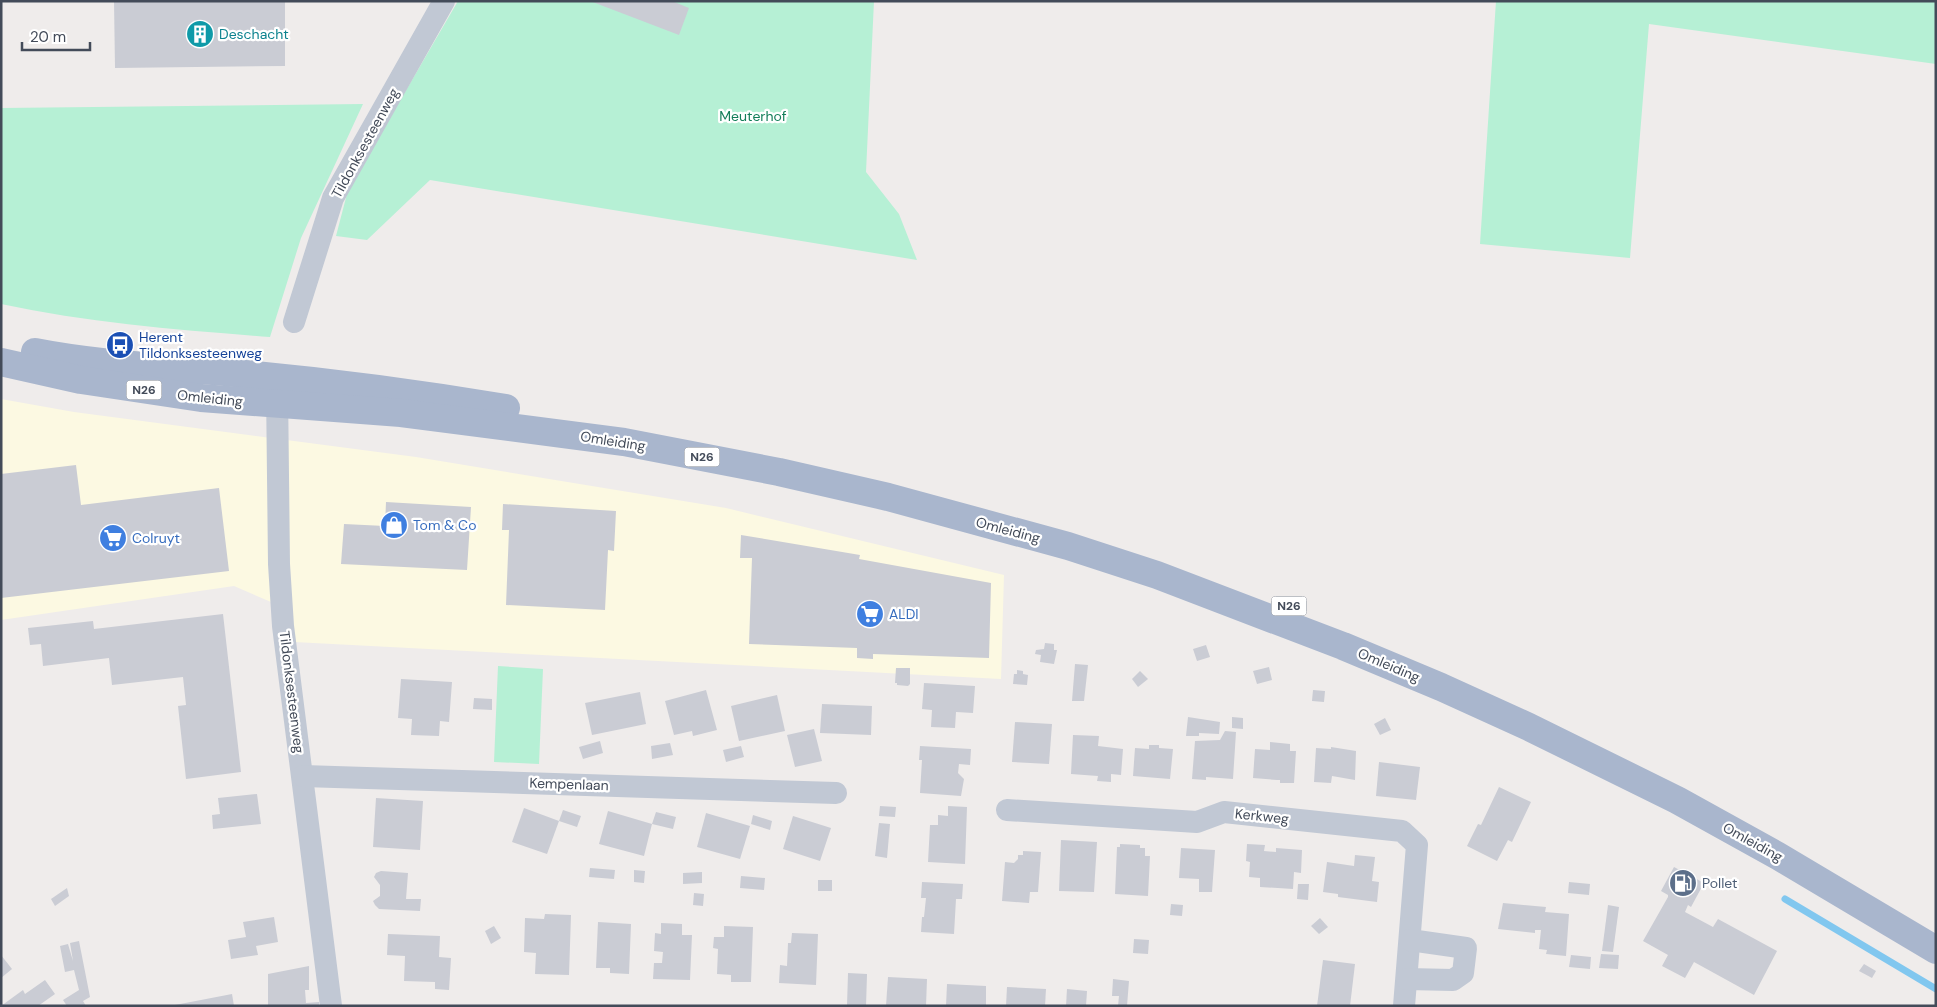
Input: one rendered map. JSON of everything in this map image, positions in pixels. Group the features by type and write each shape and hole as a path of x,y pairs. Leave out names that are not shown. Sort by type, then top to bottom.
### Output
{"main road":[{"name":"Omleiding","path":"1,346 58,357 111,363 276,390 401,413 574,434 736,463 888,497 1068,546 1139,570 1343,646 1441,686 1677,800 1778,856 1936,950"},
{"name":"Omleiding","path":"1,362 81,380 201,398 276,390 444,398 708,440 823,463 981,504 1130,549 1338,625 1434,664 1578,731 1752,821 1936,929"}],"street":[{"name":"Tildonksesteenweg","path":"294,322 333,198 444,1"},
{"name":"Tildonksesteenweg","path":"276,390 279,564 283,626 331,1006"},
{"name":"Kempenlaan","path":"303,776 836,793"},
{"name":"Kerkweg","path":"1008,810 1197,822 1224,812 1402,831 1417,845 1404,1006"},
{"path":"1407,979 1453,980 1463,973 1466,948 1410,940"}],"shaded area":[{"path":"1,399 74,412 416,457 726,508 1004,575 1001,679 275,641 271,602 234,586 1,620"}],"green space":[{"name":"Meuterhof","path":"458,1 874,1 866,172 899,214 917,260 430,180 367,240 336,236 348,190"},
{"path":"1496,1 1936,1 1936,64 1649,24 1630,258 1480,244"},
{"path":"363,104 301,238 270,337 101,321 1,304 1,108"},
{"path":"498,666 543,669 539,764 494,762"}],"building":[{"name":"Deschacht","path":"114,1 285,1 285,66 115,68"},
{"path":"590,1 672,1 689,8 679,35"},
{"name":"Colruyt","path":"76,465 81,505 219,488 229,571 1,598 1,474"},
{"path":"386,502 471,507 467,570 341,564 344,524 385,526"},
{"path":"503,504 616,511 614,551 608,550 605,610 506,605 509,530 502,530"},
{"name":"ALDI","path":"741,535 860,555 859,559 991,583 989,658 873,654 873,659 857,658 857,648 749,644 752,558 740,558"},
{"path":"223,614 241,772 186,779 178,706 186,705 183,677 112,685 109,658 43,666 41,644 30,645 28,628 93,621 94,629"},
{"path":"1045,643 1054,644 1054,650 1057,650 1054,664 1040,662 1041,655 1035,654 1036,650 1044,649"},
{"path":"1206,645 1210,657 1197,661 1193,649"},
{"path":"1075,664 1088,665 1084,701 1072,701"},
{"path":"1269,667 1272,680 1257,684 1253,671"},
{"path":"896,668 910,668 910,684 908,686 895,683"},
{"path":"1017,670 1023,671 1023,674 1028,675 1027,685 1013,684 1014,674 1017,674"},
{"path":"1140,671 1148,679 1138,687 1132,679"},
{"path":"401,679 452,682 449,722 440,721 439,736 411,735 412,719 398,718"},
{"path":"924,683 975,686 973,713 956,712 955,728 931,727 932,710 922,709"},
{"path":"706,690 717,730 693,736 692,731 674,735 665,701"},
{"path":"1313,690 1325,691 1324,702 1312,701"},
{"path":"640,692 646,724 592,735 585,703"},
{"path":"777,695 785,731 739,741 731,706"},
{"path":"474,698 492,699 492,710 473,709"},
{"path":"822,704 872,706 871,735 820,733"},
{"path":"1188,717 1220,722 1219,734 1199,733 1199,736 1186,736"},
{"path":"1232,717 1243,718 1243,729 1232,728"},
{"path":"1385,718 1391,730 1380,735 1374,724"},
{"path":"1015,722 1052,724 1049,764 1012,762"},
{"path":"814,729 822,761 795,767 787,735"},
{"path":"1225,731 1236,732 1233,779 1206,777 1206,780 1192,779 1195,741 1220,740"},
{"path":"1073,735 1099,736 1098,746 1123,749 1121,775 1111,774 1111,782 1097,781 1098,776 1071,774"},
{"path":"600,741 603,753 583,759 579,747"},
{"path":"1270,742 1290,744 1290,751 1296,751 1294,783 1280,783 1280,780 1253,778 1255,749 1270,750"},
{"path":"670,743 673,755 652,759 651,746"},
{"path":"1149,745 1159,745 1159,748 1173,749 1170,779 1133,776 1135,748 1149,749"},
{"path":"741,746 744,757 726,762 723,750"},
{"path":"920,746 971,749 970,765 959,764 958,773 964,779 961,796 920,793 922,760 919,760"},
{"path":"1331,747 1356,751 1355,780 1332,776 1331,783 1314,782 1316,748 1331,749"},
{"path":"1379,762 1420,767 1416,800 1376,796"},
{"path":"1499,787 1531,802 1512,842 1508,840 1497,861 1467,846 1478,824 1481,825"},
{"path":"257,794 261,824 213,829 212,815 220,814 218,798"},
{"path":"376,798 423,801 420,850 373,847"},
{"path":"880,806 896,807 895,817 879,816"},
{"path":"948,806 967,807 965,864 928,862 930,825 938,825 938,815 948,816"},
{"path":"524,808 559,821 547,854 512,842"},
{"path":"563,810 581,816 577,827 559,821"},
{"path":"608,811 652,824 644,856 599,844"},
{"path":"656,812 676,817 673,829 652,824"},
{"path":"706,813 750,826 740,859 697,847"},
{"path":"753,815 772,821 770,830 751,824"},
{"path":"793,816 831,828 820,861 783,849"},
{"path":"879,823 890,824 887,858 875,856"},
{"path":"1061,840 1097,842 1094,892 1059,891"},
{"path":"1120,844 1140,845 1140,848 1145,848 1145,856 1150,856 1148,896 1115,894 1117,847 1120,847"},
{"path":"1247,844 1265,845 1264,851 1276,852 1276,848 1302,850 1301,873 1294,872 1293,889 1260,887 1260,878 1249,877 1250,862 1246,861"},
{"path":"1181,848 1215,850 1212,892 1199,892 1199,879 1179,878"},
{"path":"1023,851 1041,852 1038,892 1030,892 1029,903 1002,901 1005,862 1014,863 1018,859 1018,855 1023,855"},
{"path":"1355,855 1375,857 1372,881 1379,882 1377,902 1338,897 1338,894 1323,892 1327,862 1354,866"},
{"path":"1674,867 1704,883 1691,907 1688,905 1685,912 1713,927 1718,919 1777,951 1754,995 1694,962 1685,978 1662,966 1668,955 1643,941 1668,897 1668,895 1661,891"},
{"path":"590,868 615,870 614,879 589,877"},
{"path":"634,870 645,871 644,883 634,882"},
{"path":"381,871 408,873 406,899 421,899 420,911 379,909 375,905 373,901 380,896 380,885 374,877 376,873"},
{"path":"702,872 702,883 683,884 683,873"},
{"path":"741,876 765,878 764,890 740,888"},
{"path":"818,880 832,880 832,891 818,891"},
{"path":"922,882 963,884 962,899 956,899 954,934 921,932 926,898 921,898"},
{"path":"1569,882 1590,884 1589,895 1568,893"},
{"path":"1298,884 1309,884 1308,900 1297,899"},
{"path":"67,888 69,896 55,906 51,899"},
{"path":"694,893 704,894 703,906 693,905"},
{"path":"1503,903 1546,907 1545,912 1569,914 1566,956 1546,954 1547,950 1539,949 1541,930 1535,930 1535,933 1498,929"},
{"path":"1171,904 1183,905 1182,916 1170,915"},
{"path":"1608,905 1619,907 1613,952 1602,951"},
{"path":"545,914 571,915 569,975 535,974 536,953 524,952 525,918 544,919"},
{"path":"274,917 278,942 256,946 258,955 231,959 228,940 246,937 243,922"},
{"path":"1320,918 1328,927 1319,934 1311,926"},
{"path":"598,922 631,924 629,974 610,973 610,968 596,968"},
{"path":"661,923 682,924 682,935 692,935 690,980 653,979 654,963 662,963 663,952 654,951 655,933 661,934"},
{"path":"494,926 501,938 491,944 485,931"},
{"path":"724,926 753,927 751,982 731,982 731,975 717,974 718,949 713,948 714,937 724,937"},
{"path":"792,933 818,934 816,985 779,983 780,965 787,966 788,943 791,943"},
{"path":"388,934 440,936 439,957 451,958 449,990 435,989 435,982 404,981 405,956 387,955"},
{"path":"1134,939 1149,940 1148,954 1133,953"},
{"path":"79,941 90,997 83,1001 86,1006 67,1006 63,1000 79,990 74,970 65,972 60,946 68,944 73,961 70,943"},
{"path":"1601,954 1619,955 1618,969 1599,968"},
{"path":"1,955 12,969 1,978"},
{"path":"1571,955 1591,957 1590,969 1569,967"},
{"path":"1323,960 1355,964 1350,1006 1317,1006"},
{"path":"1864,964 1876,971 1872,978 1859,971"},
{"path":"309,966 309,990 305,990 306,1003 319,1002 319,1006 268,1006 268,974"},
{"path":"848,973 867,974 866,1006 847,1006"},
{"path":"888,977 927,979 926,1006 886,1006"},
{"path":"1113,979 1129,981 1127,1006 1118,1006 1119,996 1112,996"},
{"path":"45,980 55,994 38,1006 1,1006 23,990 25,994"},
{"path":"947,984 986,986 986,1006 946,1006"},
{"path":"1007,987 1046,989 1045,1006 1006,1006"},
{"path":"1067,989 1087,991 1086,1006 1066,1006"},
{"path":"232,994 234,1006 175,1006 175,1005"}],"waterway":[{"path":"1785,899 1936,989"}],"place":[{"name":"Deschacht","path":"200,34"},
{"name":"Herent Tildonksesteenweg","path":"120,345"},
{"name":"Tom & Co","path":"394,525"},
{"name":"Colruyt","path":"113,538"},
{"name":"ALDI","path":"870,614"},
{"name":"Pollet","path":"1683,883"}]}
